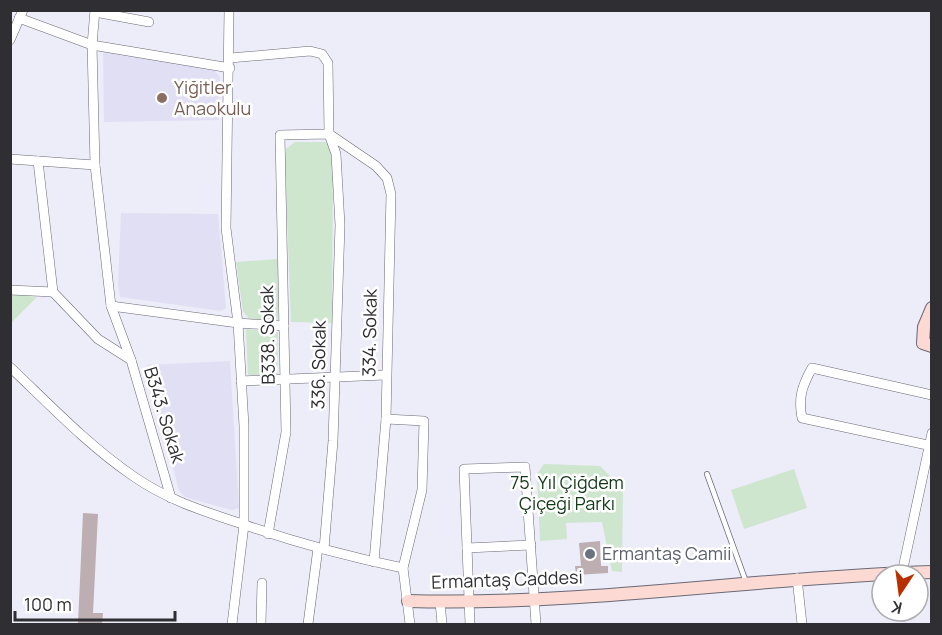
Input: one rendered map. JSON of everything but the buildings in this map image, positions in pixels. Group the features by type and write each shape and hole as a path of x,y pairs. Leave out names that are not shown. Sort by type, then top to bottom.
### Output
{"main road":[{"path":"932,308 924,327 923,343 932,346"},
{"name":"Ermantaş Caddesi","path":"408,601 469,602 535,599 797,578 870,575"}],"street":[{"path":"229,10 226,228 241,381 244,525 232,624"},
{"path":"130,360 111,306 95,165 92,45 95,11 149,22"},
{"path":"10,40 21,14 92,45 230,63"},
{"name":"336. Sokak","path":"230,63 310,51 322,54 328,63 329,134 336,154 340,225 333,441 321,548 308,624"},
{"name":"B338. Sokak","path":"268,534 286,432 280,135 329,134"},
{"name":"334. Sokak","path":"329,134 376,166 387,178 389,186 386,419 374,562"},
{"path":"10,159 95,165"},
{"path":"10,291 52,292 38,161"},
{"name":"B343. Sokak","path":"52,292 99,339 130,360 171,498"},
{"path":"111,306 237,323 284,326"},
{"path":"10,367 87,440 134,477 171,498 202,512 268,534 403,568"},
{"path":"930,446 802,418 799,402 802,386 812,368 932,395"},
{"path":"241,381 385,375"},
{"path":"386,419 424,421 422,490 403,568 410,624"},
{"path":"904,563 932,433"},
{"path":"470,624 464,469 525,467 536,624"},
{"path":"467,548 531,545"},
{"path":"797,578 802,624"},
{"path":"261,624 262,583"},
{"path":"440,602 442,624"}],"lane":[{"path":"707,474 746,582"}],"shaded area":[{"name":"Yiğitler Anaokulu","path":"103,51 214,70 220,77 219,120 104,122"},
{"path":"121,213 218,214 226,308 221,311 120,297 118,284"},
{"path":"230,361 239,508 231,510 185,497 179,491 147,365"}],"green space":[{"path":"295,142 327,142 333,152 332,323 291,322 285,160 286,149"},
{"path":"279,259 278,320 250,320 243,311 236,262"},
{"path":"11,294 37,297 11,323"},
{"path":"246,329 278,332 277,375 248,375"},
{"name":"75. Yıl Çiğdem Çiçeği Parkı","path":"544,464 600,466 623,489 622,572 612,571 602,522 566,523 567,539 540,541 537,474"},
{"path":"794,469 807,508 744,529 731,490"}],"place":[{"name":"Yiğitler Anaokulu","path":"162,98"},
{"name":"Ermantaş Camii","path":"590,554"}]}
